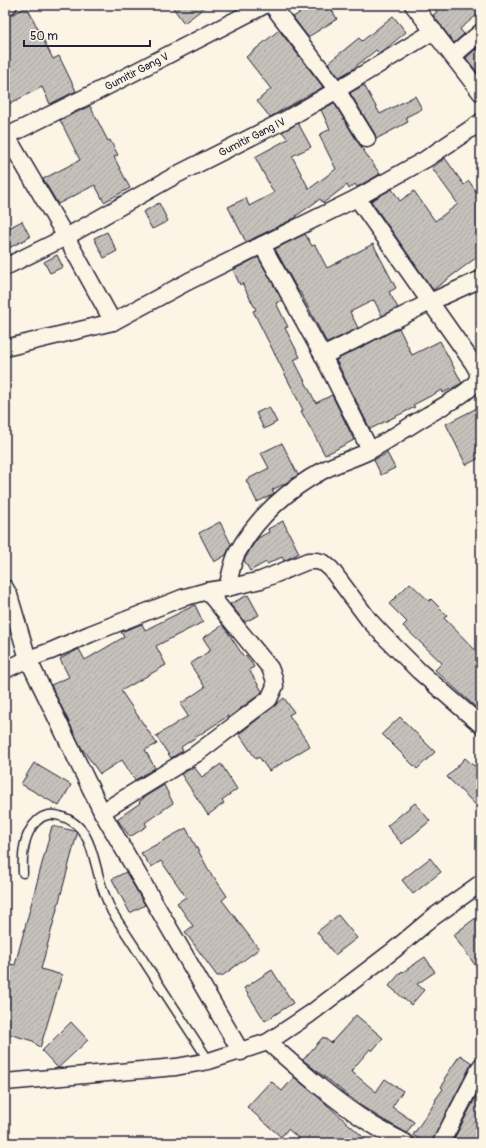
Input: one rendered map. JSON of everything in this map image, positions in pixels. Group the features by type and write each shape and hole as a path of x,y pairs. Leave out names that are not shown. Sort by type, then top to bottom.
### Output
{"street":[{"path":"5,7 9,5"},
{"name":"Gumitir Gang V","path":"6,135 102,89 265,5"},
{"path":"272,5 338,90 367,139"},
{"path":"413,5 481,93"},
{"name":"Gumitir Gang IV","path":"5,267 66,237 176,175 338,90 434,31"},
{"path":"453,56 481,32"},
{"path":"5,348 113,322 189,281 356,198 426,158 481,122"},
{"path":"6,135 66,237 113,322"},
{"path":"227,588 237,554 256,525 272,506 324,470 370,450 467,390 476,382 478,378 476,368 356,198"},
{"path":"262,245 323,356 370,450"},
{"path":"323,356 430,302 481,279"},
{"path":"5,670 28,659 163,605 207,591 227,588 267,578 308,561 317,560 324,562 331,569 370,620 400,654 481,725"},
{"path":"5,588 28,659 102,812 241,1052"},
{"path":"102,812 196,754 252,713 269,699 273,692 275,686 274,678 270,668 207,591"},
{"path":"5,1082 176,1068 241,1052 268,1042 310,1014 437,914 481,883"},
{"path":"268,1042 302,1072 347,1107 368,1122 406,1143"},
{"path":"441,1143 481,1066"}],"lane":[{"path":"23,872 23,850 30,829 44,815 54,815 65,818 79,826 91,848 104,895 112,912 209,1061"}],"building":[{"path":"171,5 208,5 184,23"},
{"path":"313,5 329,5 337,19 308,37 293,17"},
{"path":"431,5 471,5 478,14 460,29 464,34 454,43 433,15 437,12"},
{"path":"27,7 53,59 59,56 76,91 50,104 42,87 5,106 5,18"},
{"path":"393,16 406,32 382,52 379,53 376,50 355,68 339,77 328,63 359,38 362,41"},
{"path":"279,30 323,87 270,117 257,101 271,89 246,57"},
{"path":"476,49 481,55 481,77 466,58"},
{"path":"364,85 380,114 415,96 422,109 406,117 408,122 376,139 375,134 350,93"},
{"path":"334,103 359,144 380,174 357,187 355,184 349,189 347,185 323,203 320,199 296,216 297,217 246,242 228,207 246,198 249,206 274,193 255,157 288,139 282,132 298,123 311,147 292,156 309,189 336,169 319,135 330,129 321,110"},
{"path":"90,106 108,141 110,140 118,155 114,157 130,188 104,202 95,185 58,204 43,179 80,160 60,120"},
{"path":"445,158 464,185 469,181 481,199 481,254 433,290 371,201 392,189 400,201 414,191 435,221 458,204 432,168"},
{"path":"159,203 168,221 152,229 143,212"},
{"path":"22,221 30,237 5,250 5,230"},
{"path":"107,232 117,251 104,258 94,238"},
{"path":"305,234 312,246 315,245 327,268 373,244 396,288 389,292 398,308 382,316 374,300 350,312 358,328 327,343 275,249"},
{"path":"57,255 63,267 50,273 44,262"},
{"path":"258,257 282,300 276,303 288,327 285,328 300,357 294,360 316,403 332,395 354,440 325,455 301,411 303,410 253,311 256,310 242,283 240,285 233,270"},
{"path":"399,328 412,355 440,341 462,383 443,393 442,390 413,405 415,407 370,429 336,360"},
{"path":"481,406 481,457 466,465 446,424"},
{"path":"269,407 277,422 264,429 256,413"},
{"path":"282,443 298,475 272,490 274,493 272,495 257,502 246,480 269,468 261,453"},
{"path":"387,453 395,468 381,475 374,460"},
{"path":"283,521 299,553 284,561 282,557 267,564 266,562 250,571 244,560 253,545 258,538 269,532 268,529"},
{"path":"220,522 231,544 226,555 214,562 199,533"},
{"path":"410,583 429,601 431,599 447,615 444,618 481,656 481,712 435,670 442,663 403,626 407,622 389,604"},
{"path":"248,595 259,615 245,622 230,604"},
{"path":"195,605 203,622 156,646 166,665 121,691 157,744 145,750 155,768 135,780 122,760 100,774 81,747 51,685 69,677 60,659 79,649 85,660 124,637 121,632 142,624 145,630"},
{"path":"223,625 244,657 246,655 254,667 249,670 262,691 228,718 228,716 181,747 183,751 171,758 156,736 188,716 180,704 205,687 190,664 211,650 203,638"},
{"path":"284,698 294,712 289,715 310,746 269,771 259,757 256,759 239,734"},
{"path":"400,717 435,752 417,769 382,734"},
{"path":"465,758 474,766 481,759 481,810 447,777"},
{"path":"34,763 71,785 59,806 21,784"},
{"path":"221,764 237,789 222,800 224,803 208,815 181,774 194,767 202,777"},
{"path":"164,785 173,803 146,822 145,823 147,826 130,837 117,819 140,803 139,802 146,796"},
{"path":"415,803 430,821 402,844 387,826"},
{"path":"52,826 75,831 77,834 41,969 62,975 40,1048 33,1041 5,1033 5,963 15,965"},
{"path":"186,828 213,878 214,877 227,896 222,900 259,949 222,976 217,976 185,932 193,926 177,903 186,897 161,861 151,867 141,853"},
{"path":"430,858 441,872 413,894 402,880"},
{"path":"126,872 145,905 130,913 112,879"},
{"path":"481,914 481,973 453,935"},
{"path":"338,915 357,938 335,955 317,932"},
{"path":"425,957 435,972 417,984 424,990 411,1005 389,986 402,971 403,972"},
{"path":"272,970 293,1003 265,1021 244,988"},
{"path":"356,1015 383,1038 372,1051 370,1049 351,1071 376,1092 385,1079 403,1091 392,1107 414,1122 407,1133 360,1105 303,1060 323,1037 331,1043"},
{"path":"71,1022 88,1040 58,1068 42,1051"},
{"path":"460,1055 472,1063 432,1143 425,1143 413,1135 436,1101 435,1100 443,1089 441,1087 446,1080 444,1079"},
{"path":"294,1077 370,1143 304,1143 288,1129 281,1137 247,1107 271,1081 282,1091"},
{"path":"481,1087 481,1143 452,1143"}]}
